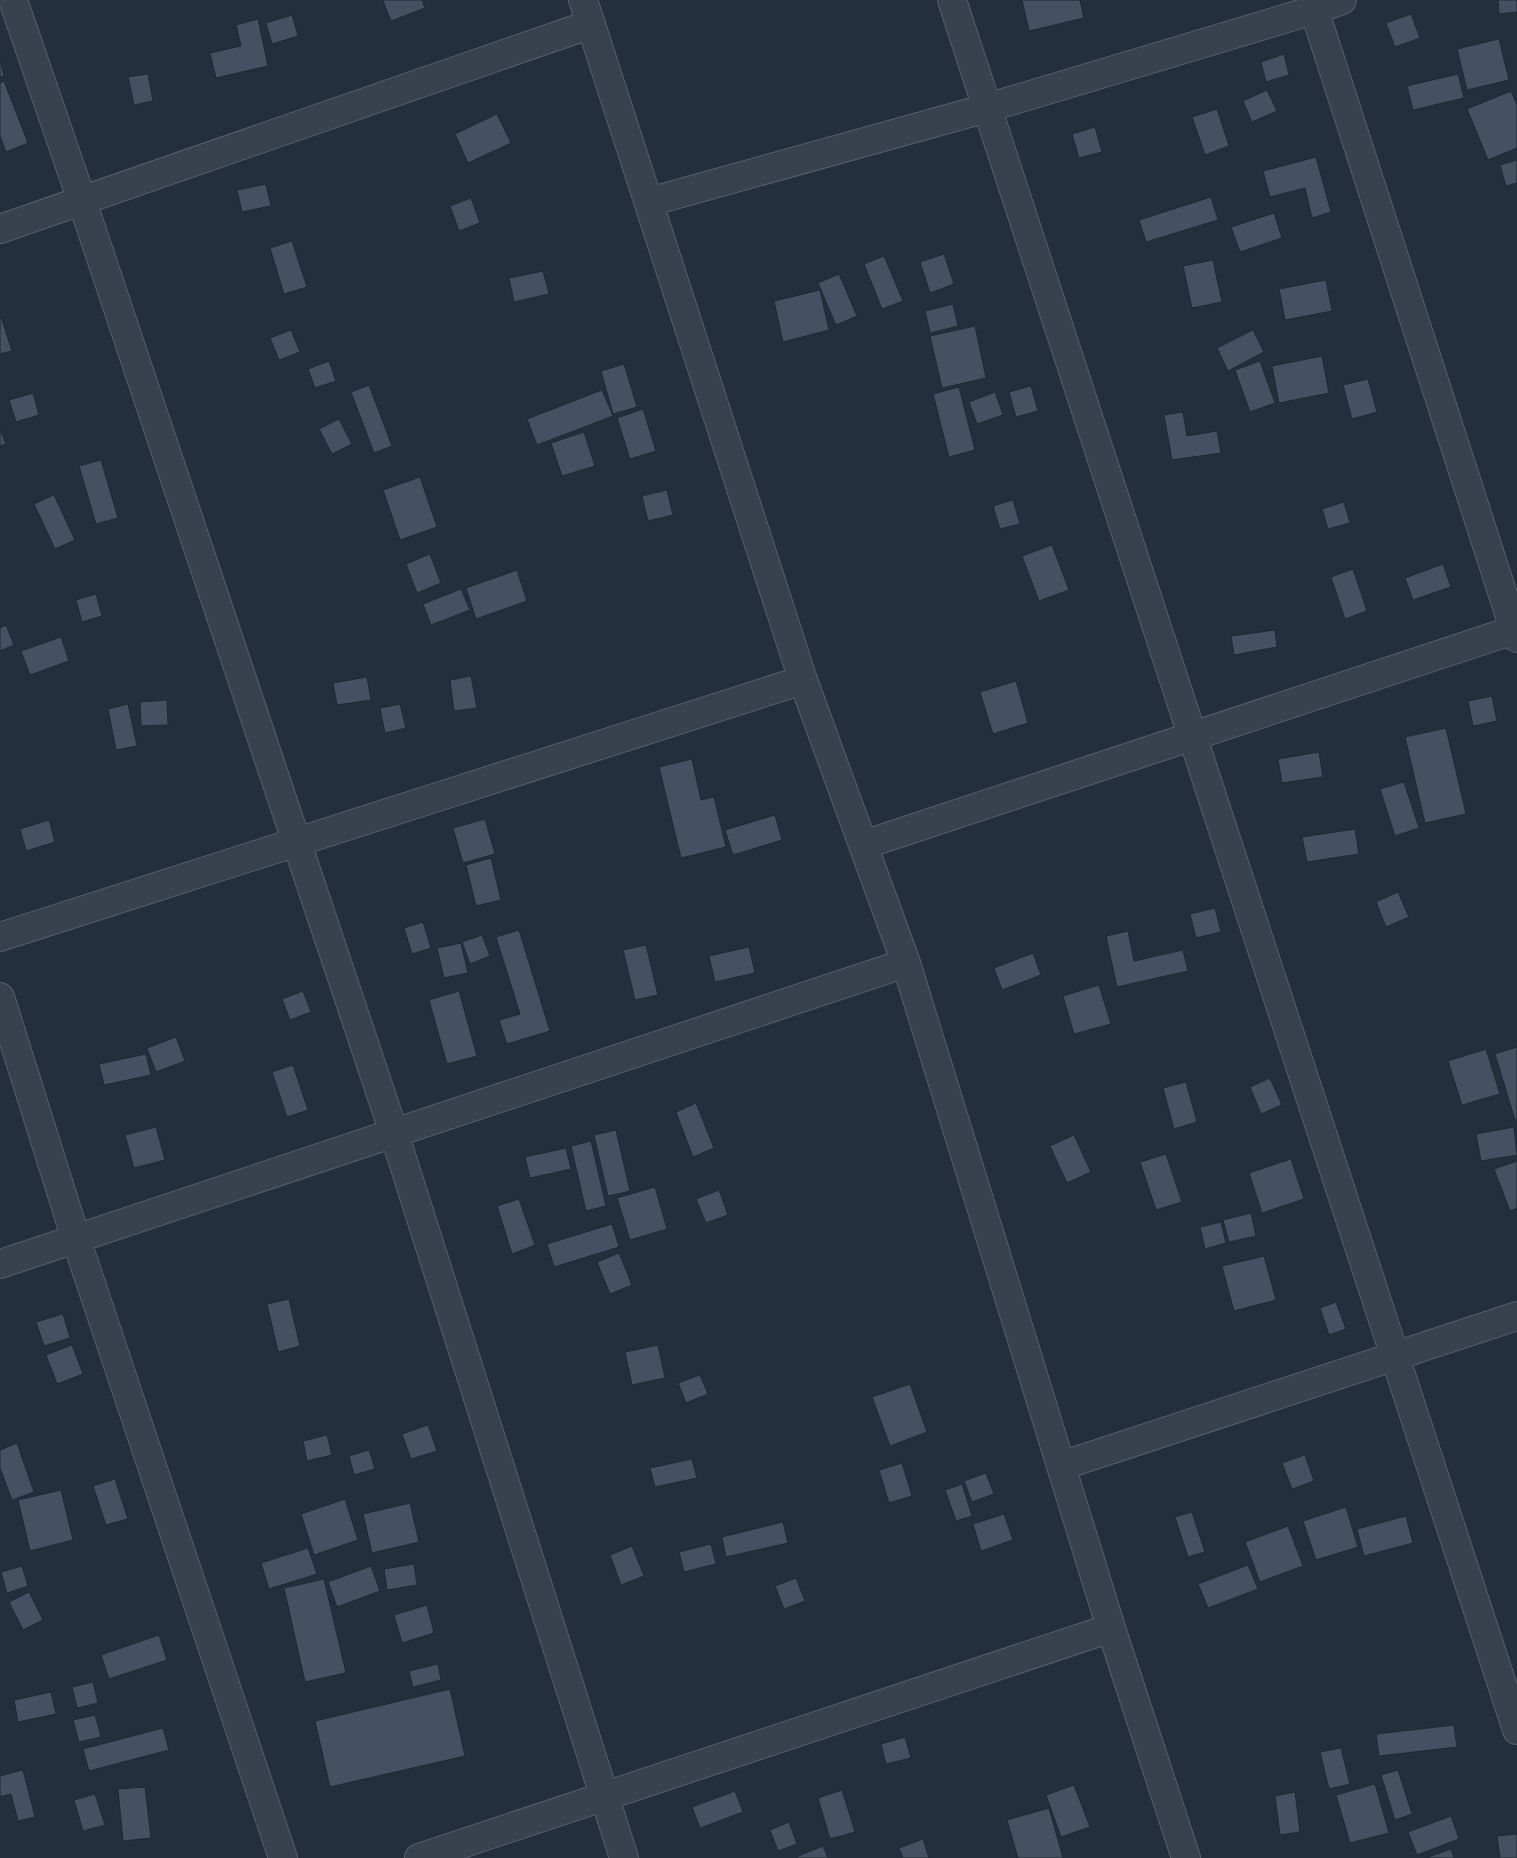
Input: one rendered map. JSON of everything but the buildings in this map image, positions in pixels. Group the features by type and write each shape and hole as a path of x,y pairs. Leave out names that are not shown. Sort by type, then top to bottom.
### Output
{"street":[{"path":"13,0 394,1133 624,1858"},
{"path":"952,0 1517,1730"},
{"path":"649,202 987,108 1313,5 1342,0"},
{"path":"863,845 1516,632 1313,5"},
{"path":"0,229 82,201 587,12 804,680 906,963 1111,1628 1186,1858"},
{"path":"0,937 804,680"},
{"path":"0,1264 906,963"},
{"path":"0,997 76,1239 283,1858"},
{"path":"1061,1466 1517,1316"},
{"path":"419,1858 1111,1628"}]}
